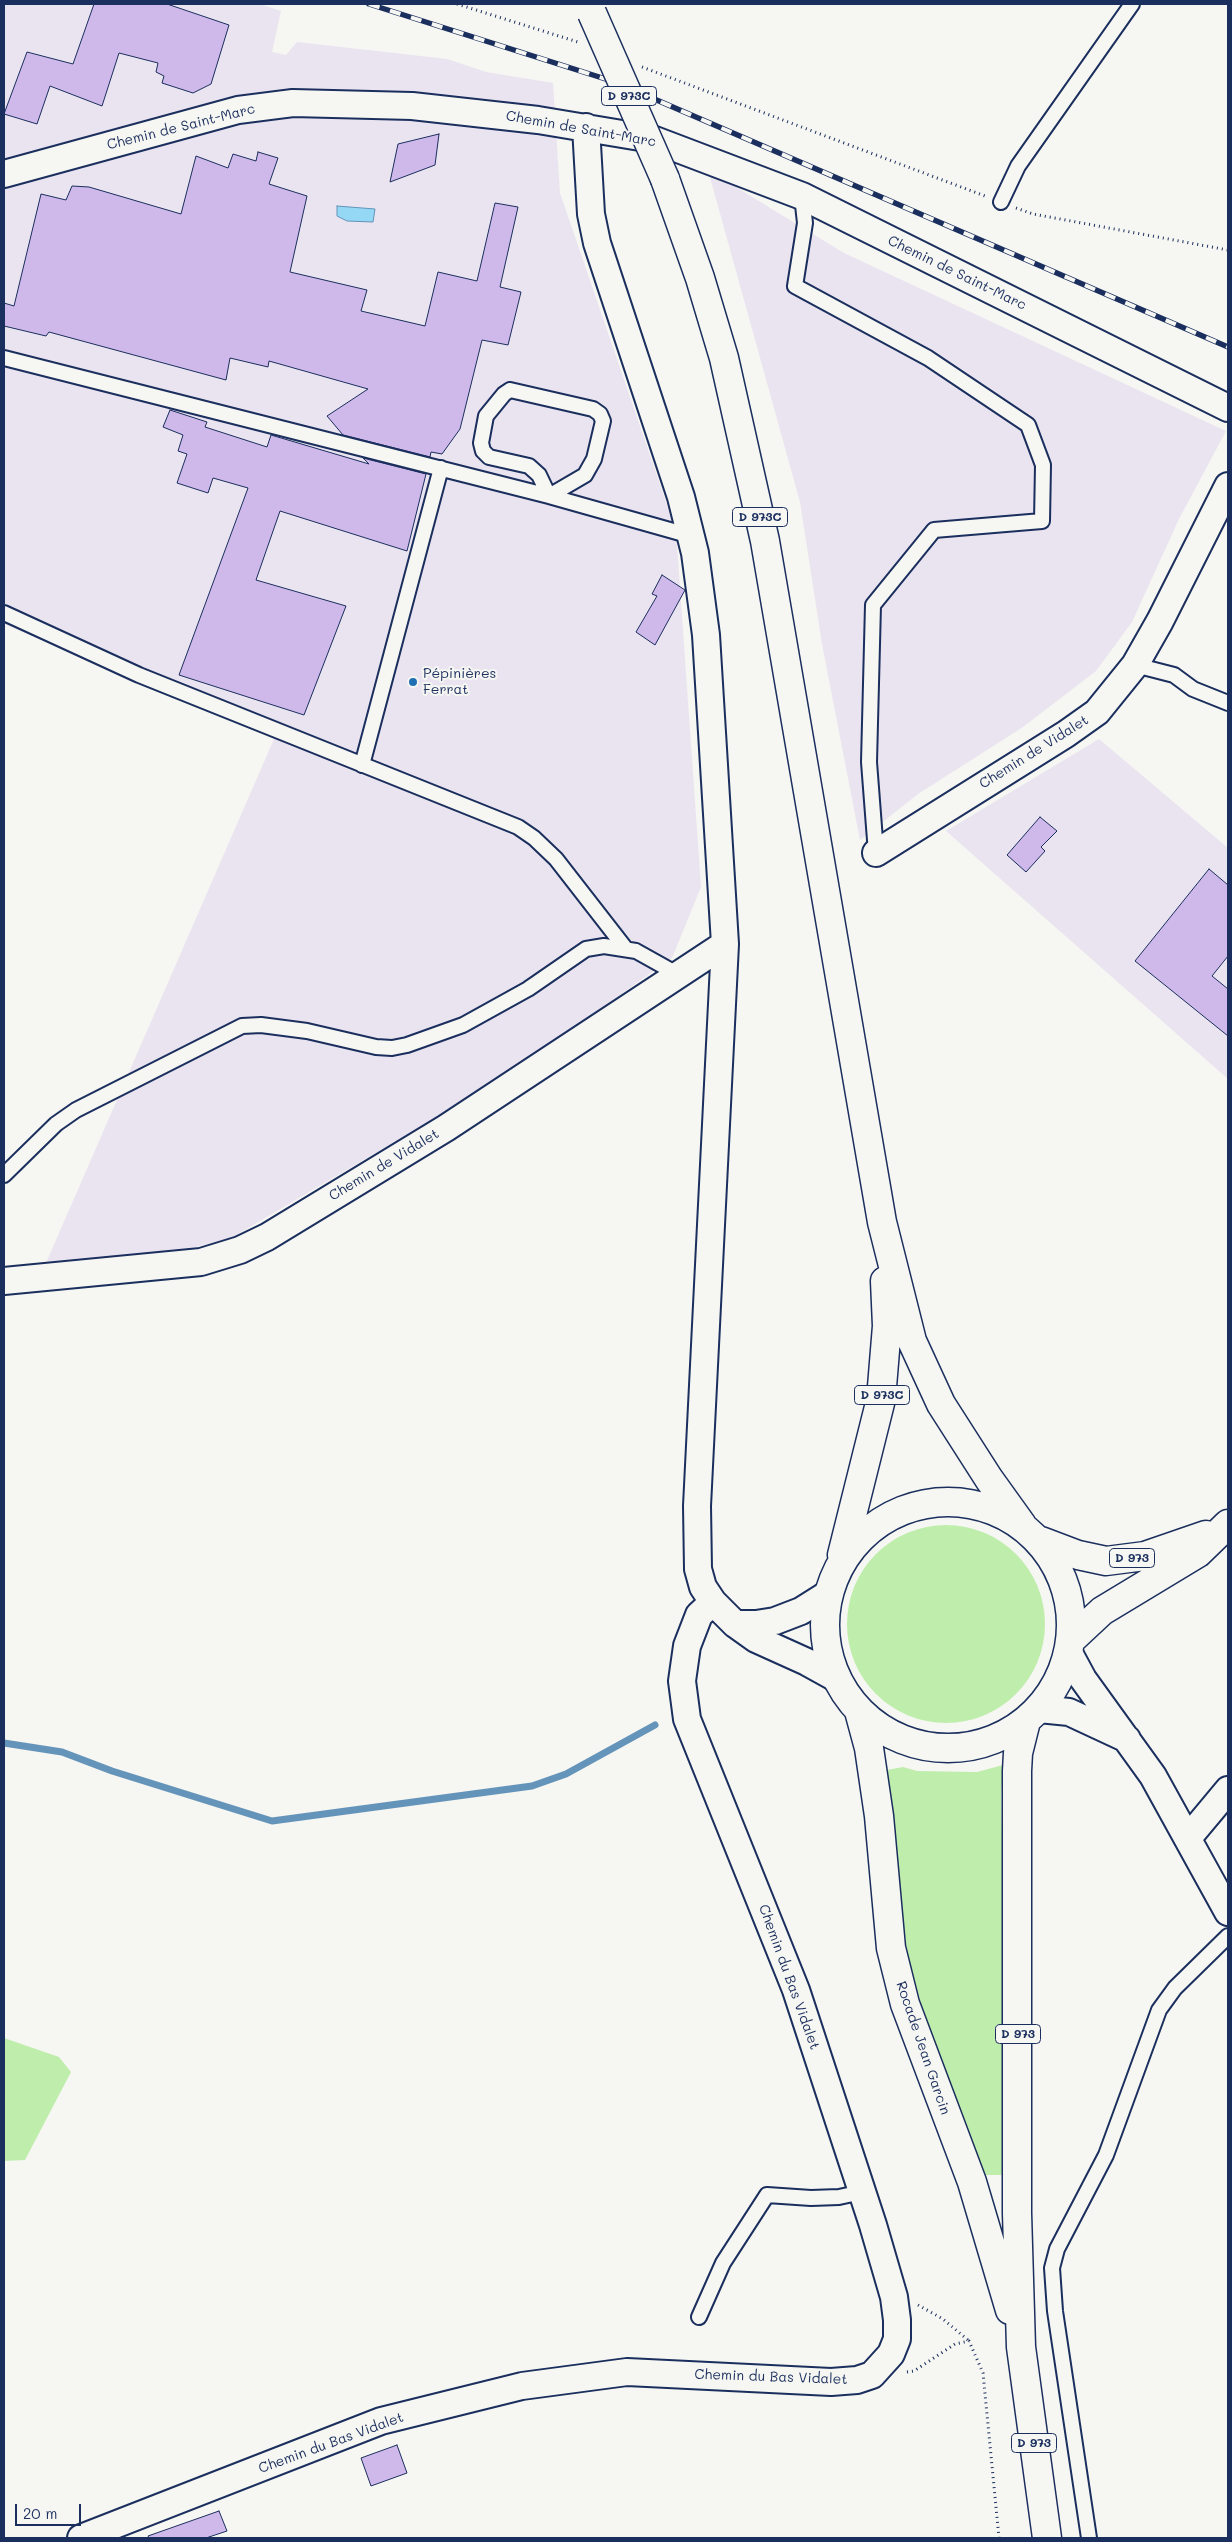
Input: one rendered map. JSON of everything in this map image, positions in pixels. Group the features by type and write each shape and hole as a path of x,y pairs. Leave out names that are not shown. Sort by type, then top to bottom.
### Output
{"main road":[{"name":"D 973C","path":"590,8 665,179 700,278 724,358 763,531 882,1222 912,1341 941,1404 989,1479 1032,1533"},
{"name":"D 973C","path":"840,1563 881,1400 887,1326 882,1222"},
{"path":"943,1501 985,1506 1032,1533 1056,1563 1067,1587 1072,1612 1071,1646 1058,1683 1033,1715 995,1739 959,1748 923,1746 888,1733 859,1711 836,1678 827,1651 824,1622 828,1594 840,1563 867,1531 902,1509 943,1501"},
{"name":"D 973","path":"1032,1533 1078,1555 1106,1561 1145,1556 1225,1527"},
{"name":"D 973","path":"1071,1646 1102,1611 1198,1553 1225,1527"},
{"name":"Rocade Jean Garcin","path":"859,1711 869,1748 879,1816 891,1948 905,2004 972,2182 1022,2347"},
{"name":"Rocade Jean Garcin","path":"1033,1715 1018,1753 1017,1772 1017,2213 1022,2347 1047,2538"}],"street":[{"name":"Chemin de Saint-Marc","path":"4,174 238,110 293,103 412,106 586,127 652,139 748,173 802,196 1228,408"},
{"path":"586,127 590,214 597,243 681,497 691,536 706,635 725,944 697,1524 698,1568 703,1587 713,1602 735,1624 756,1639 808,1662 836,1678"},
{"name":"Chemin de Vidalet","path":"876,852 1097,712 1135,665 1160,621 1228,486"},
{"name":"Chemin de Vidalet","path":"4,1282 186,1264 240,1250 267,1237 446,1128 725,944"},
{"path":"735,1624 756,1624 775,1620 801,1611 828,1594"},
{"name":"Chemin du Bas Vidalet","path":"81,2538 381,2421 522,2386 628,2372 831,2382 857,2380 872,2374 891,2354 897,2340 897,2320 892,2290 862,2192 796,1990 687,1719 682,1681 688,1646 699,1615 713,1602"},
{"path":"1071,1646 1083,1679 1154,1776 1228,1912"},
{"path":"1033,1715 1069,1712 1129,1740"},
{"path":"1188,1838 1228,1790"}],"lane":[{"path":"1000,202 1018,166 1132,4"},
{"path":"802,196 804,223 795,286 928,358 1028,425 1043,465 1042,522 934,530 873,605 869,762 876,852"},
{"path":"4,358 441,468 691,536"},
{"path":"510,390 593,409 600,414 603,421 590,470 549,496 539,475 529,466 489,456 483,451 481,443 486,416 504,394 510,390"},
{"path":"362,765 441,468"},
{"path":"4,613 139,675 518,827 534,838 556,859 626,949"},
{"path":"1135,665 1174,675 1193,689 1228,703"},
{"path":"4,1175 56,1124 76,1110 242,1026 261,1024 308,1031 376,1047 392,1048 407,1045 463,1024 528,989 586,949 604,946 636,951 680,975"},
{"path":"1089,2538 1056,2311 1052,2268 1057,2249 1106,2155 1159,2010 1175,1988 1228,1936"},
{"path":"699,2317 723,2263 767,2195 811,2198 839,2197 862,2192"}],"path":[{"path":"457,4 585,45"},
{"path":"638,65 1033,214 1228,250"},
{"path":"892,2290 943,2319 969,2341 983,2373 999,2538"},
{"path":"872,2374 889,2376 914,2371 955,2344 969,2341"}],"shaded area":[{"name":"Pépinières Ferrat","path":"4,4 260,4 281,11 272,52 286,55 297,42 447,59 486,72 553,83 560,193 676,531 701,887 672,958 501,1079 231,1238 176,1252 46,1263 274,739 4,624"},
{"path":"708,170 844,253 1226,431 1179,519 1132,622 1096,671 1023,727 918,794 860,840 822,644 800,502"},
{"path":"1099,739 1228,848 1228,1079 946,831"}],"green space":[{"path":"936,1525 956,1525 975,1529 993,1537 1009,1547 1023,1561 1041,1595 1045,1624 1041,1653 1033,1671 1023,1687 1009,1701 975,1719 956,1723 936,1723 917,1719 899,1711 883,1701 869,1687 851,1653 847,1634 847,1614 851,1595 859,1577 869,1561 883,1547 917,1529"},
{"path":"1003,1765 1001,1797 1005,1945 1002,2175 983,2175 932,2043 907,1953 887,1770 903,1767 917,1771 977,1772"},
{"path":"4,2038 59,2057 71,2072 25,2160 4,2161"}],"water":[{"path":"337,206 375,209 373,222 347,221 337,216"}],"building":[{"path":"94,4 167,4 229,25 211,84 193,93 162,83 164,76 156,72 158,63 119,53 102,106 50,86 37,124 4,114 27,52 73,64"},
{"path":"439,134 435,165 390,182 398,144"},
{"path":"258,152 278,158 269,184 307,196 290,272 367,290 361,311 425,326 438,272 477,281 495,203 518,207 500,287 521,292 508,345 482,340 460,429 442,454 431,452 430,457 343,435 327,416 368,389 269,361 268,367 230,358 226,380 49,332 46,336 4,326 4,303 14,306 41,194 66,200 72,186 89,187 181,214 196,156 228,168 233,154 256,161"},
{"path":"170,410 207,422 205,427 267,447 271,435 369,464 363,458 426,474 407,551 280,511 256,580 346,606 304,715 179,675 248,488 213,478 208,493 177,483 187,454 178,451 183,435 163,427"},
{"path":"662,575 685,590 655,645 636,632 657,596 652,594"},
{"path":"1040,817 1057,831 1041,847 1045,851 1026,872 1007,855"},
{"path":"1209,869 1228,885 1228,956 1212,976 1228,989 1228,1036 1135,961"},
{"path":"397,2445 407,2473 371,2486 361,2458"},
{"path":"219,2511 227,2531 206,2538 149,2538 148,2536"}],"waterway":[{"path":"4,1743 62,1752 112,1771 272,1821 532,1786 566,1774 655,1725"}],"railway":[{"path":"369,4 615,82 1228,347"}],"place":[{"name":"Pépinières Ferrat","path":"413,682"}]}
